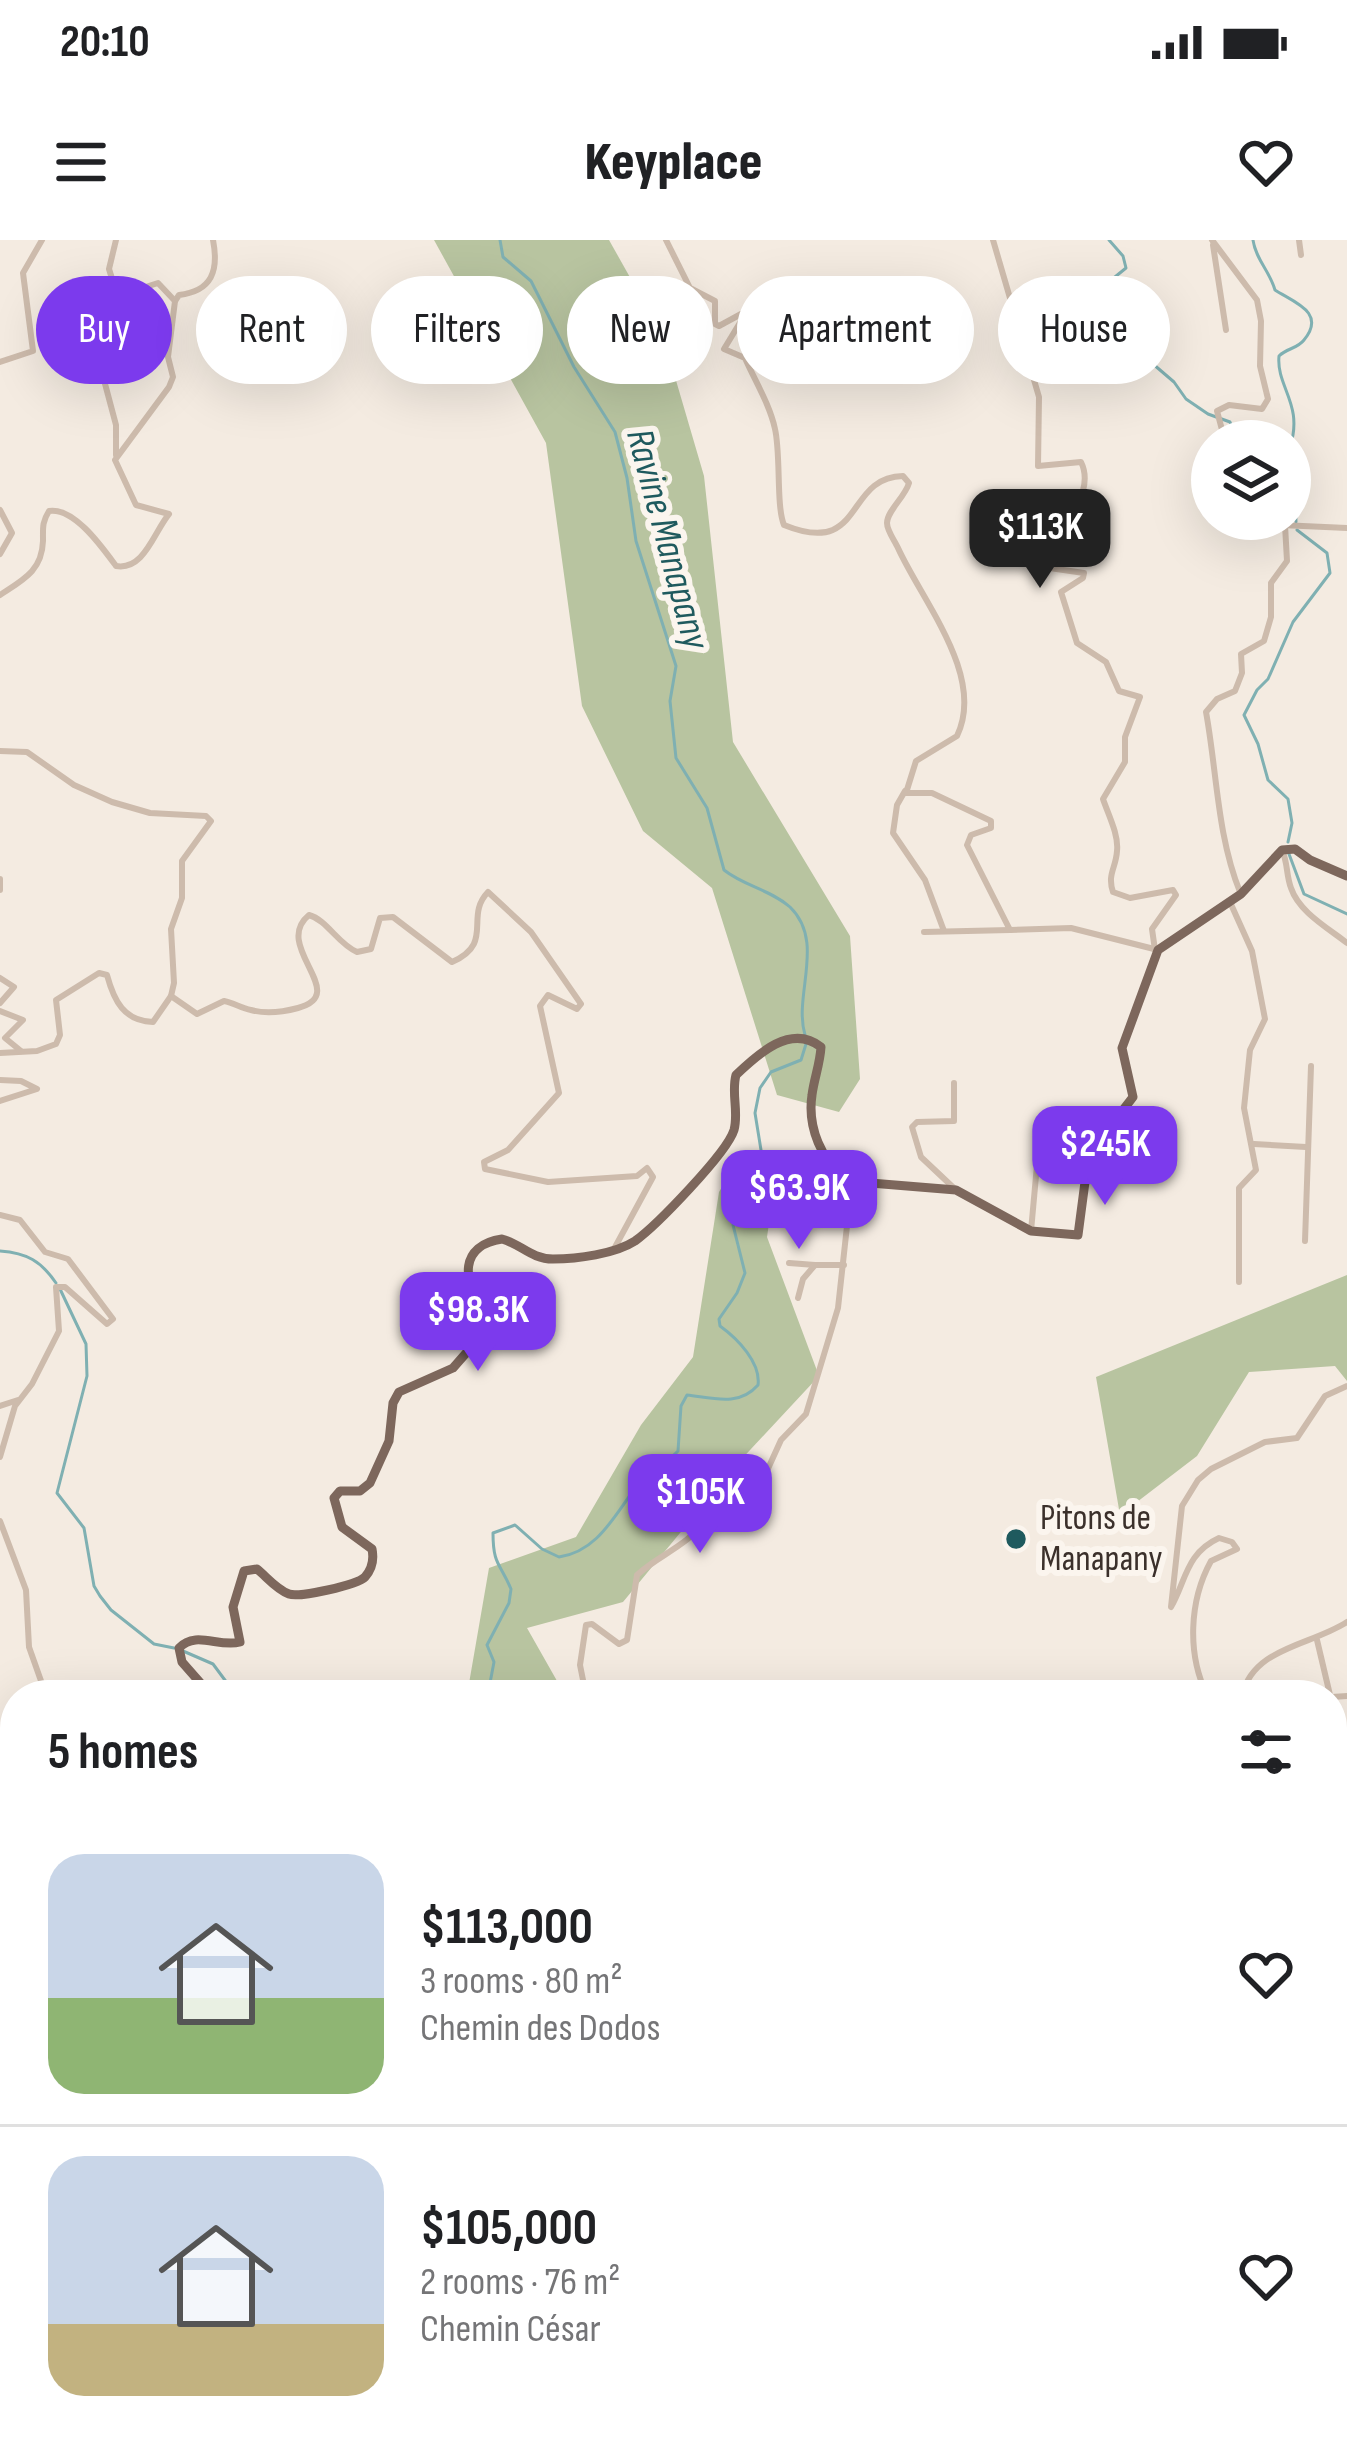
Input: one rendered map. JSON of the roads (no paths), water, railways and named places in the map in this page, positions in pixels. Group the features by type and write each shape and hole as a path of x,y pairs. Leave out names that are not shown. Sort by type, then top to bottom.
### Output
{"main road":[{"path":"198,1680 182,1662 179,1648 194,1640 238,1644 234,1598 244,1571 257,1569 279,1588 298,1596 357,1582 368,1572 374,1559 372,1549 342,1526 334,1498 339,1491 360,1492 370,1483 389,1441 393,1403 402,1389 447,1372 489,1327 488,1308 469,1282 476,1247 502,1239 530,1255 552,1259 614,1249 638,1238 716,1162 734,1131 736,1075 769,1047 800,1038 820,1047 811,1097 815,1133 824,1157 846,1181 956,1190 1031,1231 1078,1235 1085,1182 1118,1148 1123,1110 1135,1091 1122,1048 1157,950 1241,894 1282,850 1295,849 1347,876"}],"street":[{"path":"0,362 33,351 23,273 42,240"},
{"path":"116,240 109,269 114,284 130,292 158,283 175,301"},
{"path":"116,455 173,377 169,357 175,301 208,283 215,253 212,240"},
{"path":"666,240 690,288 715,301 715,324 740,314 741,321 724,349 745,358 775,424 784,525 833,530 846,524 863,492 888,478 903,476 909,483 887,526 945,632 966,708 957,736 916,761 898,805 893,833 925,880 944,932"},
{"path":"924,932 1071,928 1157,950 1152,929 1176,895 1174,890 1130,898 1113,892 1109,878 1118,855 1103,799 1125,762 1125,737 1140,698 1119,691 1106,662 1077,643 1061,592 1084,573 1043,566 1052,555 1080,543 1064,538 1024,550 1042,534 1069,522 1086,482 1085,466 1081,462 1038,466 1039,397 1033,366 993,240"},
{"path":"1299,240 1301,255"},
{"path":"1212,242 1226,331"},
{"path":"1212,242 1257,299 1260,366 1268,398 1262,409 1229,405 1217,411 1220,420"},
{"path":"0,595 26,581 39,562 42,524 49,511 56,508 91,531 116,566 128,568 137,563 169,512 136,505 118,470 116,423 105,384"},
{"path":"0,510 12,533 0,554"},
{"path":"1311,526 1347,528"},
{"path":"1241,894 1231,868 1206,712 1216,698 1234,691 1241,674 1241,654 1264,641 1271,617 1270,583 1288,561 1286,540"},
{"path":"0,751 27,752 74,785 112,802 151,813 209,818 210,826 184,853 182,898 172,924 175,973 171,996 153,1022 134,1019 117,1003 107,975 99,973 56,1000 60,1035 56,1044 48,1049 0,1053"},
{"path":"905,790 944,797 991,821 991,828 971,835 967,842 1010,930"},
{"path":"1282,850 1292,890 1312,917 1347,943"},
{"path":"0,879 0,890"},
{"path":"171,996 197,1014 224,1001 274,1012 310,1004 318,986 298,947 298,931 309,915 357,952 370,949 380,918 393,917 452,962 468,955 477,942 479,905 488,892 531,932 581,1004 577,1009 548,995 543,999 540,1006 559,1093 508,1150 488,1157 485,1168 548,1182 637,1176 647,1168 653,1178 614,1249"},
{"path":"1230,902 1252,951 1265,1019 1250,1049 1244,1108 1256,1170 1239,1188 1239,1282"},
{"path":"0,978 14,987 0,1006 23,1020 4,1038 21,1051"},
{"path":"1305,1241 1311,1066"},
{"path":"0,1080 21,1081 38,1089 0,1101"},
{"path":"954,1083 954,1121 917,1122 912,1131 921,1157 956,1190"},
{"path":"1031,1231 1039,1143"},
{"path":"1254,1144 1306,1147"},
{"path":"583,1680 580,1665 586,1625 592,1624 619,1644 627,1640 637,1575 702,1525 716,1484 730,1465 744,1461 766,1473 784,1436 806,1414 838,1308 846,1181"},
{"path":"0,1215 17,1218 45,1252 68,1258 112,1319 107,1324 65,1287 56,1287 58,1330 32,1384 18,1400 0,1456"},
{"path":"789,1263 844,1265"},
{"path":"798,1298 803,1279 815,1265"},
{"path":"1201,1680 1193,1658 1202,1582 1211,1561 1237,1549 1219,1538 1205,1545 1190,1561 1171,1606 1183,1507 1210,1469 1264,1442 1297,1438 1325,1396 1347,1386"},
{"path":"0,1406 18,1400"},
{"path":"0,1521 26,1589 29,1647 41,1680"},
{"path":"1247,1680 1262,1659 1317,1640 1347,1622"},
{"path":"1317,1640 1327,1680"}],"waterway":[{"name":"Ravine Manapany","path":"500,240 503,257 531,281 574,367 615,432 636,541 676,666 670,701 676,758 707,808 724,870 783,901 800,921 807,952 805,1035"},
{"path":"1109,240 1123,256 1126,268 1094,294 1109,343 1139,352 1186,399 1224,420"},
{"path":"1253,240 1275,290 1305,309 1312,322 1301,343 1279,356 1294,420"},
{"path":"1288,842 1292,823 1288,799 1268,780 1244,715 1268,679 1293,622 1330,573 1327,553 1310,540"},
{"path":"1289,854 1304,894 1347,914"},
{"name":"Ravine Manapany","path":"491,1680 494,1662 487,1645 509,1603 511,1589 496,1558 493,1533 515,1525 559,1557 586,1547 645,1477 678,1451 681,1406 687,1395 734,1399 758,1385 752,1360 720,1326 719,1319 745,1273 733,1225 761,1150 755,1113 760,1088 771,1072 801,1060 806,1044"},
{"path":"0,1251 32,1260 56,1283"},
{"path":"60,1289 86,1344 87,1376 57,1493 84,1528 100,1596 154,1644 174,1648"},
{"path":"183,1651 213,1664 225,1680"}],"place":[{"name":"Pitons de Manapany","path":"1016,1539"}]}
